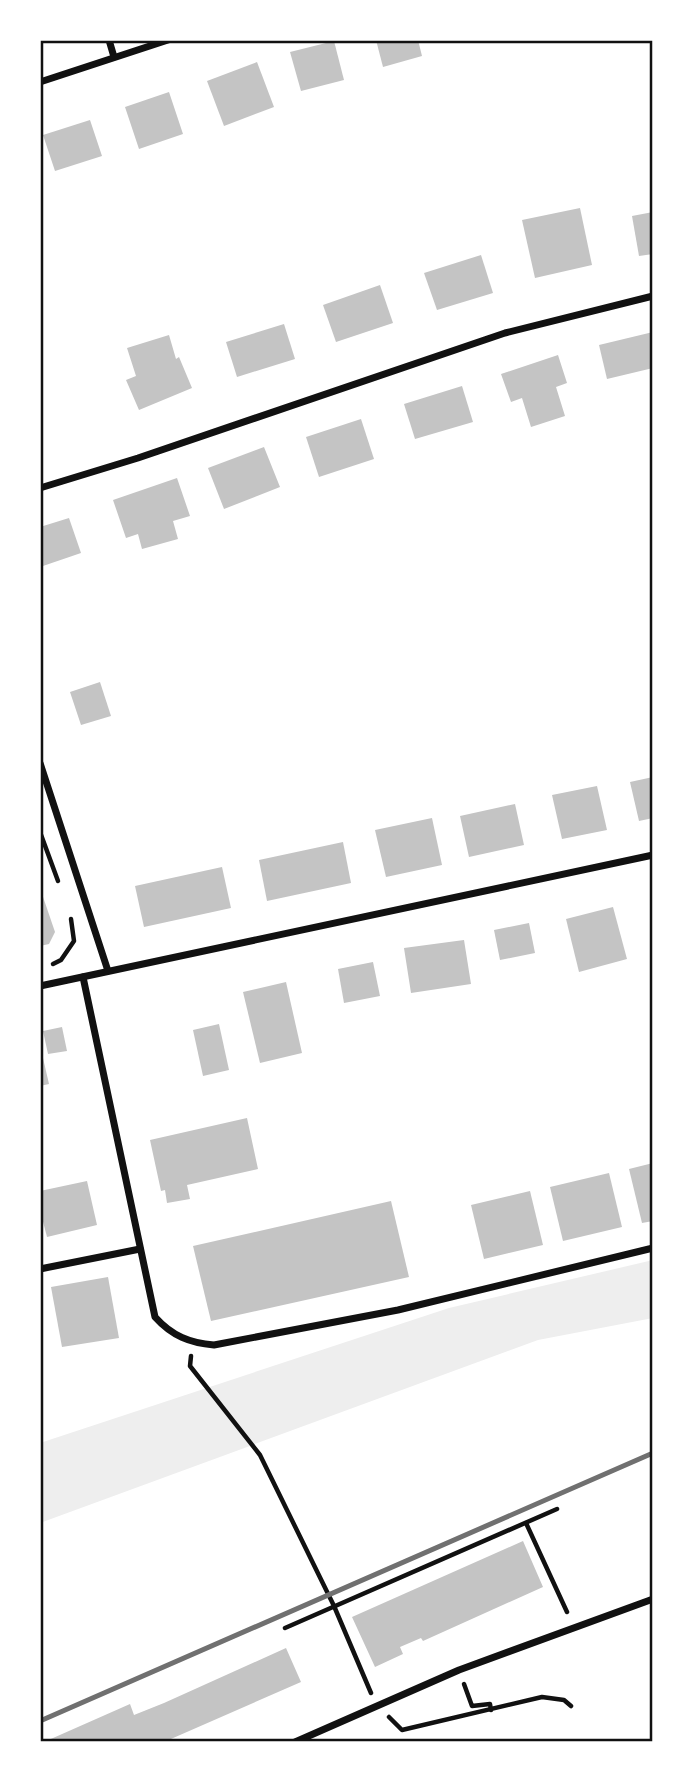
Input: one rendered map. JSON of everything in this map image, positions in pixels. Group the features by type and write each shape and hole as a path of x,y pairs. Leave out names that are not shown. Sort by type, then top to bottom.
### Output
{"street":[{"path":"110,40 114,57"},
{"path":"40,82 168,40"},
{"path":"40,488 151,454 505,333 653,296"},
{"path":"40,763 108,971"},
{"path":"40,986 653,855"},
{"path":"83,977 155,1317 167,1330 192,1343 214,1346 398,1310 653,1248"},
{"path":"40,1269 140,1249"},
{"path":"295,1742 376,1704 573,1626 653,1599"}],"path":[{"path":"40,832 62,894"},
{"path":"50,965 61,960 74,941 67,906"},
{"path":"192,1343 190,1366 260,1455 334,1606 376,1704"},
{"path":"285,1628 556,1509"},
{"path":"526,1523 573,1626"},
{"path":"402,1730 542,1696 564,1700 571,1706"},
{"path":"472,1706 490,1704 491,1710"}],"shaded area":[{"path":"653,1260 653,1318 538,1340 40,1523 40,1443 449,1308"}],"building":[{"path":"376,40 418,40 422,56 383,67"},
{"path":"334,41 344,80 301,91 290,52"},
{"path":"257,62 274,107 224,126 207,81"},
{"path":"169,92 183,134 139,149 125,107"},
{"path":"90,120 102,156 55,171 43,135"},
{"path":"580,208 592,265 535,278 522,220"},
{"path":"653,212 653,254 639,256 632,216"},
{"path":"481,255 493,293 437,310 424,273"},
{"path":"380,285 393,323 336,342 323,305"},
{"path":"284,324 295,359 237,377 226,342"},
{"path":"653,332 653,368 607,379 599,345"},
{"path":"169,335 176,359 179,357 192,388 139,410 126,380 136,376 127,348"},
{"path":"558,355 567,383 556,387 565,416 531,427 522,398 511,402 501,374"},
{"path":"462,386 473,422 415,439 404,404"},
{"path":"361,419 374,459 319,477 306,437"},
{"path":"264,447 280,487 224,509 208,468"},
{"path":"177,478 190,516 173,521 178,539 142,549 138,534 126,538 113,500"},
{"path":"69,518 81,553 40,567 40,527"},
{"path":"100,682 111,716 81,725 70,692"},
{"path":"653,777 653,818 639,821 630,782"},
{"path":"597,786 607,830 562,839 552,795"},
{"path":"515,804 524,845 469,857 460,816"},
{"path":"432,818 442,865 386,877 375,830"},
{"path":"343,842 351,883 267,901 259,860"},
{"path":"222,867 231,908 144,927 135,886"},
{"path":"40,888 55,932 49,944 40,946"},
{"path":"613,907 627,959 579,972 566,919"},
{"path":"529,923 535,953 500,960 494,930"},
{"path":"464,940 471,984 411,993 404,948"},
{"path":"373,962 380,996 344,1003 338,969"},
{"path":"286,982 302,1053 260,1063 243,992"},
{"path":"219,1024 229,1070 203,1076 193,1030"},
{"path":"62,1027 67,1051 48,1054 43,1031"},
{"path":"40,1045 49,1084 40,1086"},
{"path":"247,1118 258,1169 187,1185 190,1199 167,1203 165,1190 161,1191 150,1140"},
{"path":"653,1163 653,1221 642,1223 629,1169"},
{"path":"609,1173 622,1227 563,1241 550,1187"},
{"path":"87,1181 97,1225 47,1237 40,1210 40,1191"},
{"path":"530,1191 543,1245 484,1259 471,1205"},
{"path":"391,1201 409,1277 211,1321 193,1246"},
{"path":"108,1277 119,1338 62,1347 51,1287"},
{"path":"523,1541 543,1587 423,1641 421,1638 400,1647 403,1654 375,1667 352,1617"},
{"path":"286,1648 301,1682 164,1742 44,1742 130,1704 134,1715"}],"railway":[{"path":"40,1721 653,1453"}]}
